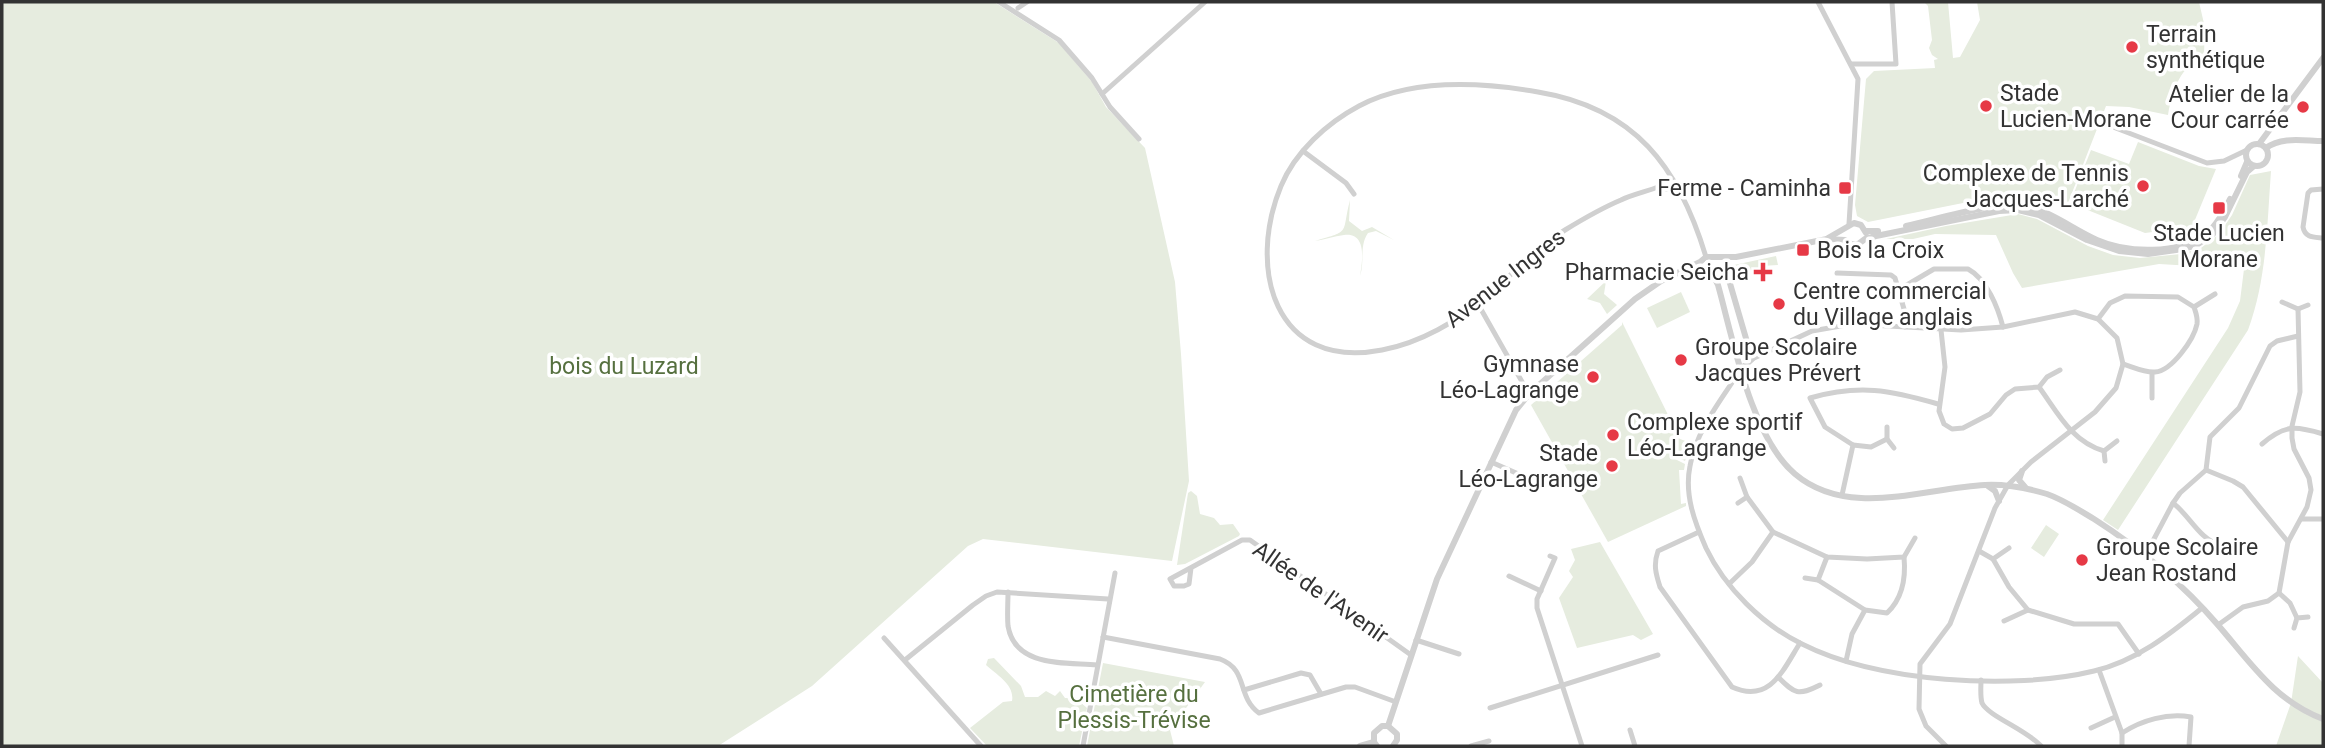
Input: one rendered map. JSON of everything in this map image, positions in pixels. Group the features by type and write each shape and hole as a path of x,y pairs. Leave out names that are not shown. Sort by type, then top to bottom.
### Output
{"street":[{"path":"999,2 1018,7 1059,40 1092,78 1110,107 1139,139"},
{"path":"1018,7 1027,2"},
{"path":"1102,94 1205,2"},
{"path":"1818,2 1858,79"},
{"path":"1851,64 1896,64 1892,2"},
{"path":"2263,146 2323,58"},
{"path":"1845,240 1858,79 1863,71 1873,64"},
{"name":"Avenue Ingres","path":"1673,180 1661,188 1622,199 1566,229 1530,256 1478,303 1427,335 1381,350 1339,351 1318,344 1296,331 1276,305 1269,284 1267,237 1277,198 1287,175 1303,151 1330,125 1360,106 1392,93 1439,86 1496,86 1553,94 1595,108 1617,119 1644,141 1673,180 1706,257"},
{"path":"2100,122 2207,163 2224,161 2252,145 2263,146 2284,140 2323,141"},
{"path":"2250,164 2262,165 2267,161 2268,154 2263,146"},
{"path":"1865,235 2018,210 2039,215 2087,240 2119,251 2148,254 2195,246 2213,234 2225,217 2250,164 2246,150"},
{"path":"1303,151 1346,183 1354,194"},
{"name":"Avenue Ingres","path":"1661,188 1680,192"},
{"path":"2323,189 2311,190 2308,193 2303,227 2310,237 2323,238"},
{"path":"1827,239 1858,223 1865,235"},
{"path":"1388,726 1437,579 1516,410 1529,394 1635,299 1661,281 1706,257 1736,257 1827,239 1845,240 1854,245 1860,244 1865,235"},
{"path":"1714,277 1720,267 1736,257"},
{"path":"1715,258 1731,285 1752,359"},
{"path":"1699,272 1700,262"},
{"path":"1687,268 1707,278 1714,277"},
{"path":"1900,289 1934,269 1968,269 1978,275 1999,311 2003,327"},
{"path":"1837,273 1891,275 1895,278 1906,316 1905,327"},
{"path":"1714,277 1758,416 1784,463 1797,476 1810,485 1842,495 1877,498 1986,485 2008,485 2048,495 2066,503 2146,554 2178,582 2272,688 2298,708 2323,719"},
{"path":"1720,293 1731,285"},
{"path":"2194,307 2215,294"},
{"path":"2098,319 2110,303 2125,296 2178,297 2194,307 2197,321 2190,338 2172,364 2152,373 2123,364"},
{"path":"2281,302 2298,309 2308,305"},
{"path":"1478,303 1529,394"},
{"path":"2218,625 2239,609 2268,601 2279,593 2288,542 2310,496 2310,485 2294,449 2292,426 2300,392 2298,309"},
{"path":"1942,745 1926,726 1919,709 1919,676 1920,663 1950,624 1999,501 2008,485 2095,412 2110,396 2119,380 2123,364 2117,338 2098,319 2081,313 2069,313 2003,327 1941,330 1852,324 1830,326 1798,337 1752,359 1741,369 1707,422 1691,460 1688,489 1699,532 1709,554 1729,584 1762,618 1800,643 1846,661 1919,676 1981,680 2039,679 2099,670 2138,654 2165,638 2202,608"},
{"path":"1728,321 1734,324 1740,318"},
{"path":"1941,330 1944,367 1938,404 1944,424 1952,429 1957,430 1990,414 2006,395 2015,389 2039,387 2047,377 2060,370"},
{"path":"2146,554 2180,493 2206,470 2210,437 2239,408 2270,346 2277,341 2298,336"},
{"path":"2152,373 2152,398"},
{"path":"2039,387 2071,432 2085,444 2104,451"},
{"path":"1887,439 1871,447 1853,445 1825,427 1810,398 1842,390 1871,389 1905,394 1938,404"},
{"path":"2262,444 2292,426 2323,434"},
{"path":"1887,427 1887,439 1894,448"},
{"path":"2104,451 2117,441"},
{"path":"1842,495 1853,445"},
{"path":"2104,451 2105,461"},
{"path":"1492,462 1523,476"},
{"path":"2206,470 2243,487 2288,542"},
{"path":"2022,471 2019,480 2026,489"},
{"path":"1740,478 1747,497 1773,532 1827,557 1904,557"},
{"path":"1986,485 1995,491 1999,501"},
{"path":"1738,503 1747,497"},
{"path":"2173,503 2204,536 2212,543 2220,545"},
{"path":"2301,519 2323,519"},
{"path":"1699,532 1658,551 1654,561 1660,587 1732,687 1742,691 1759,692 1766,689 1778,677 1800,643"},
{"path":"1729,584 1752,562 1773,532"},
{"path":"1805,578 1818,580 1865,610 1887,612 1897,604 1903,586 1904,557 1914,538"},
{"name":"Allée de l'Avenir","path":"1191,568 1242,540 1250,540 1412,655"},
{"path":"1993,559 2009,548"},
{"path":"1979,551 1993,559 2009,587 2028,610 2074,624 2118,624 2138,654"},
{"path":"1550,556 1555,558 1537,607 1582,746"},
{"path":"1818,580 1827,557"},
{"path":"1083,746 1108,599 1115,573"},
{"path":"1509,576 1541,591"},
{"path":"905,660 986,596 997,592 1108,599"},
{"path":"1009,592 1008,625 1011,635 1029,656 1039,660 1097,665"},
{"path":"2279,593 2290,603 2297,618 2294,628"},
{"path":"1846,661 1852,634 1865,610"},
{"path":"2004,621 2028,610"},
{"path":"2297,618 2308,617"},
{"path":"1103,637 1230,663 1237,672 1249,706 1259,713 1346,687 1355,687 1396,702"},
{"path":"884,638 981,746"},
{"path":"1416,640 1459,654"},
{"path":"1490,708 1658,655"},
{"path":"2099,670 2122,733 2122,746"},
{"path":"1244,690 1301,673 1310,675 1321,694"},
{"path":"1778,677 1797,693 1820,685"},
{"path":"1981,680 1982,700 1987,709 2026,732 2041,746"},
{"path":"2122,733 2143,723 2168,716 2190,717 2189,746"},
{"path":"2091,728 2115,717"},
{"path":"1360,746 1375,744 1374,733 1377,729 1388,726"},
{"path":"1388,726 1395,731 1397,745"},
{"path":"1630,730 1635,746"},
{"path":"1471,746 1489,741"}],"green space":[{"name":"bois du Luzard","path":"2,2 994,2 1059,43 1092,82 1106,107 1145,148 1175,282 1181,354 1189,481 1172,561 983,539 968,546 812,686 718,746 2,746"},
{"name":"Stade Lucien-Morane","path":"1924,2 1948,2 1953,58 1960,57 1980,20 1977,2 2199,2 2205,28 2204,54 2183,73 2172,96 2168,115 2129,107 2106,106 2068,203 2032,193 2008,194 1868,222 1857,216 1855,205 1866,79 1874,71 1935,68 1934,60 1938,59 1932,55 1929,48 1932,40 1928,6"},
{"name":"Complexe de Tennis Jacques-Larché","path":"2138,142 2199,166 2216,169 2192,227 2145,233 2070,203 2091,150 2129,164"},
{"path":"2271,171 2263,271 2248,330 2118,530 2103,520 2228,328 2240,301 2244,269 2159,264 2022,288 1996,235 1935,234 1913,239 1886,239 2018,214 2037,219 2088,246 2113,255 2140,258 2181,254 2201,248 2219,234 2232,215 2250,175"},
{"path":"1350,200 1349,221 1362,231 1372,227 1394,240 1376,231 1368,233 1364,243 1360,276 1362,250 1357,238 1344,235 1315,241 1343,230"},
{"path":"1776,256 1778,265 1761,266 1757,274 1755,269 1734,275 1734,265"},
{"path":"1606,281 1604,294 1617,305 1607,314 1600,303 1587,299"},
{"path":"1681,292 1690,312 1657,328 1647,308"},
{"name":"Complexe sportif Léo-Lagrange","path":"1622,322 1680,439 1691,445 1686,444 1682,456 1686,458 1685,461 1673,455 1671,457 1685,464 1684,470 1679,470 1681,504 1686,503 1686,506 1608,542 1531,405 1622,325"},
{"path":"1191,491 1197,496 1200,514 1214,518 1220,525 1233,524 1240,534 1185,564 1177,565 1188,493"},
{"path":"2046,525 2059,534 2044,557 2031,548"},
{"path":"1600,542 1653,634 1641,640 1633,635 1577,648 1559,598 1573,577 1569,571 1575,560 1571,549"},
{"path":"2298,656 2323,683 2323,746 2276,746 2291,703"},
{"path":"994,658 1021,686 1025,697 1038,697 1046,691 1055,696 1060,691 1065,698 1076,698 1087,708 1079,746 987,746 970,728 1003,702 1012,701 1008,685 986,665 988,659"},
{"name":"Cimetière du Plessis-Trévise","path":"1103,663 1205,682 1170,730 1174,746 1087,746"}],"place":[{"name":"Terrain synthétique","path":"2132,47"},
{"name":"Stade Lucien-Morane","path":"1986,106"},
{"name":"Atelier de la Cour carrée","path":"2303,107"},
{"name":"Complexe de Tennis Jacques-Larché","path":"2143,186"},
{"name":"Ferme - Caminha","path":"1845,188"},
{"name":"Stade Lucien Morane","path":"2219,208"},
{"name":"Bois la Croix","path":"1803,250"},
{"name":"Pharmacie Seicha","path":"1763,272"},
{"name":"Centre commercial du Village anglais","path":"1779,304"},
{"name":"Groupe Scolaire Jacques Prévert","path":"1681,360"},
{"name":"Gymnase Léo-Lagrange","path":"1593,377"},
{"name":"Complexe sportif Léo-Lagrange","path":"1613,435"},
{"name":"Stade Léo-Lagrange","path":"1612,466"},
{"name":"Groupe Scolaire Jean Rostand","path":"2082,560"}]}
